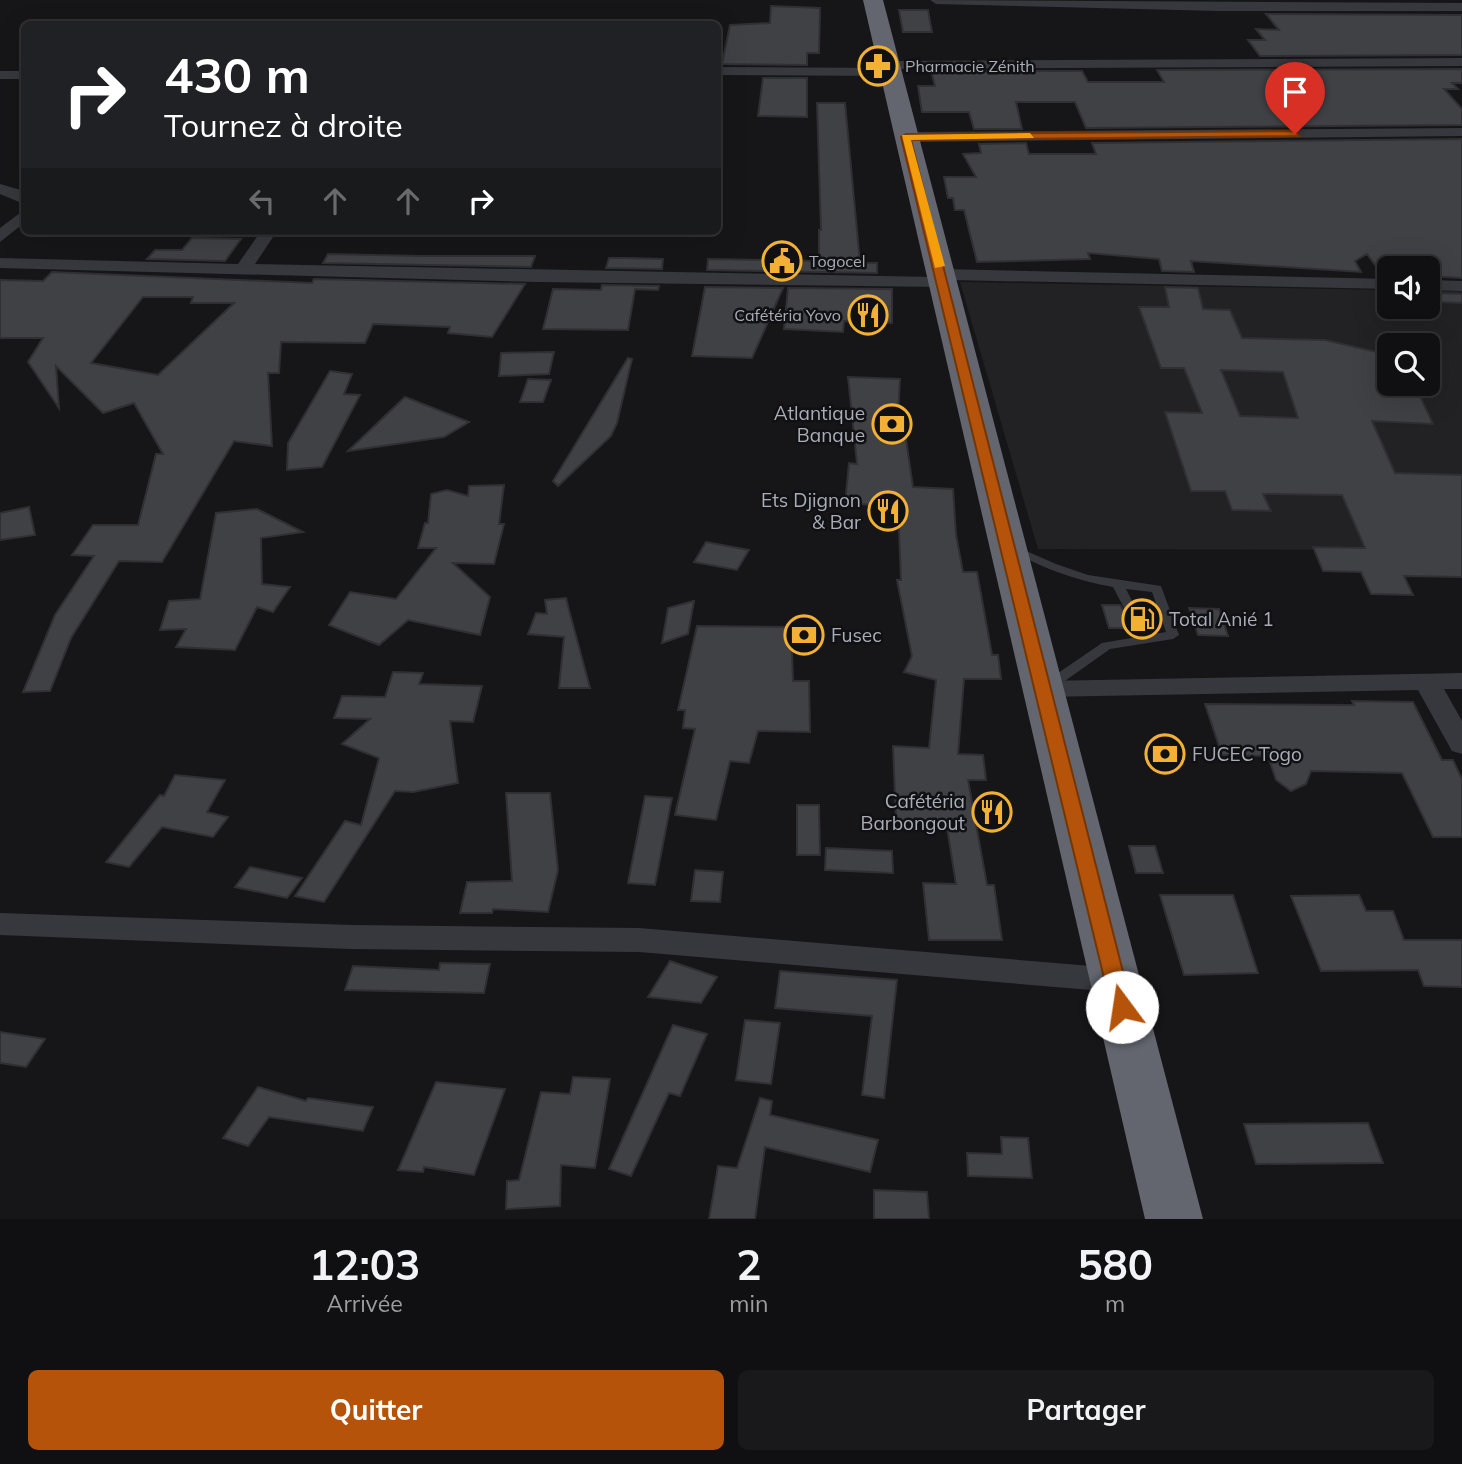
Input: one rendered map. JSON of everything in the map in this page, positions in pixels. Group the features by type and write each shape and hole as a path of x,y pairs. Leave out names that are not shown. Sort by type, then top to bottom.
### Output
{"highway":[{"path":"873,0 1174,1219"}],"street":[{"path":"936,0 1435,3 1462,7"},
{"path":"1435,3 1454,21"},
{"path":"721,71 1462,62"},
{"path":"0,75 21,75"},
{"path":"906,137 1462,132"},
{"path":"0,189 21,196"},
{"path":"0,237 21,218"},
{"path":"243,269 267,235"},
{"path":"0,263 243,269 1377,284"},
{"path":"1440,285 1462,286"},
{"path":"1427,681 1462,745"},
{"path":"1044,690 1462,681"},
{"path":"0,924 351,937 639,940 1115,980"}],"lane":[{"path":"1009,546 1057,572 1118,586 1157,589 1173,635 1138,635 1106,646 1044,690"},
{"path":"1118,586 1128,606"}],"shaded area":[{"path":"960,282 1377,290 1377,319 1440,319 1440,290 1462,291 1462,550 1038,549"}],"building":[{"path":"771,6 820,8 819,53 807,53 807,65 722,64 730,25 770,23"},
{"path":"899,10 928,10 932,32 903,32"},
{"path":"1266,14 1462,15 1462,55 1260,56 1248,40 1265,40 1256,29 1279,30"},
{"path":"1462,69 1462,83 1452,83 1458,89 1444,89 1462,109 1462,125 1086,128 1075,102 1016,102 1022,129 974,129 969,112 922,112 918,86 935,86 931,71 1082,71 1088,82 1164,82 1157,70"},
{"path":"763,78 807,78 807,117 758,116"},
{"path":"817,103 845,103 860,263 877,263 877,273 707,270 708,259 819,261 821,230"},
{"path":"1462,139 1462,278 1440,277 1440,256 1377,256 1377,268 1367,254 1355,261 1361,272 1191,261 1194,272 1162,271 1159,259 1088,253 1090,259 977,262 964,210 955,210 953,198 948,198 944,177 976,177 963,154 981,153 979,144 1026,143 1029,154 1096,154 1092,143"},
{"path":"192,238 241,239 225,261 147,259 155,250 182,250"},
{"path":"328,254 535,256 531,267 323,263"},
{"path":"609,258 663,259 662,269 606,268"},
{"path":"52,272 312,283 314,279 525,284 492,337 448,333 450,327 373,324 365,343 281,342 279,373 268,373 272,446 234,441 162,562 119,561 71,638 50,691 23,692 55,615 94,556 72,555 93,525 138,525 156,454 163,454 134,403 103,413 56,366 59,408 28,362 43,338 0,338 0,280 43,281","holes":["143,297 193,297 191,303 234,303 158,375 91,363"]},
{"path":"602,285 659,286 658,290 635,289 628,330 543,329 553,289 601,290"},
{"path":"705,287 783,288 752,358 692,356"},
{"path":"1165,287 1198,288 1203,309 1230,310 1242,338 1325,340 1377,352 1377,396 1420,396 1433,424 1372,421 1395,473 1462,475 1462,577 1404,576 1413,595 1371,594 1361,572 1323,571 1313,547 1365,548 1342,495 1263,494 1271,511 1232,510 1225,491 1191,491 1165,412 1202,413 1184,368 1161,368 1139,307 1169,307","holes":["1221,370 1283,372 1298,418 1240,416"]},
{"path":"788,288 892,289 892,323 844,321 843,332 784,329"},
{"path":"1440,293 1462,294 1462,303 1440,302"},
{"path":"554,352 549,374 499,376 501,353"},
{"path":"628,358 632,359 617,423 611,436 558,486 553,481"},
{"path":"330,371 352,374 344,394 360,395 322,467 287,470 288,443"},
{"path":"848,377 900,379 897,433 905,433 913,487 953,489 956,535 963,572 977,572 992,655 998,655 1001,679 964,679 958,754 983,755 986,780 968,780 987,885 994,885 1002,940 929,940 923,883 956,884 946,821 896,821 893,746 929,748 936,680 904,672 912,656 897,580 901,580 898,505 845,504 849,463 857,464"},
{"path":"528,379 551,380 543,402 520,402"},
{"path":"405,397 469,422 444,437 348,451"},
{"path":"504,485 499,524 504,524 494,564 453,563 490,597 480,635 408,620 379,645 329,625 350,592 396,599 436,548 418,548 425,523 428,523 431,494 447,490 468,496 469,486"},
{"path":"29,507 35,535 0,540 0,513"},
{"path":"257,509 303,532 261,538 262,584 290,587 273,612 257,607 235,650 176,647 186,629 160,630 169,601 200,599 216,513"},
{"path":"706,542 749,550 737,570 694,562"},
{"path":"566,598 590,688 559,688 564,637 528,634 536,613 547,614 545,600"},
{"path":"694,601 688,634 662,643 668,608"},
{"path":"1102,605 1120,605 1124,611 1132,611 1136,605 1150,605 1158,628 1109,628"},
{"path":"1189,608 1219,609 1228,636 1198,635"},
{"path":"697,626 791,627 793,681 809,681 810,732 758,731 749,763 730,761 716,820 675,815 695,729 683,728 685,710 678,710"},
{"path":"393,672 423,673 419,684 482,686 473,722 450,721 458,783 413,792 395,791 324,902 295,896 345,821 361,825 379,758 342,744 370,719 334,718 342,696 385,697"},
{"path":"1352,701 1413,702 1442,760 1453,760 1462,779 1462,837 1433,837 1402,773 1311,771 1306,784 1291,791 1276,780 1268,756 1222,755 1205,704 1354,705"},
{"path":"175,775 225,780 207,812 228,817 213,837 162,827 129,867 106,862 160,795 164,796"},
{"path":"506,793 550,793 558,870 548,912 493,909 492,913 460,913 467,882 512,881"},
{"path":"645,796 672,798 655,885 628,883"},
{"path":"797,805 819,805 820,855 797,855"},
{"path":"1129,846 1155,846 1163,873 1136,873"},
{"path":"826,848 892,851 893,873 825,870"},
{"path":"250,867 302,878 287,898 235,887"},
{"path":"695,870 723,872 720,902 691,901"},
{"path":"1160,895 1233,895 1258,973 1184,975"},
{"path":"1359,895 1366,911 1393,911 1404,940 1462,940 1462,987 1424,986 1418,970 1321,971 1291,896"},
{"path":"670,961 717,977 701,1003 648,997"},
{"path":"440,963 490,964 484,993 345,990 353,966 439,970"},
{"path":"780,971 897,980 884,1098 862,1095 872,1016 775,1008"},
{"path":"745,1020 780,1023 771,1084 736,1080"},
{"path":"673,1025 707,1034 680,1096 669,1093 631,1176 609,1169"},
{"path":"0,1032 45,1039 26,1067 0,1063"},
{"path":"573,1077 610,1079 595,1168 561,1165 560,1206 506,1209 507,1181 519,1180 541,1092 570,1094"},
{"path":"436,1082 505,1089 474,1175 424,1167 423,1172 398,1170"},
{"path":"258,1087 306,1101 308,1098 373,1107 363,1131 269,1117 248,1146 223,1138"},
{"path":"760,1098 772,1101 770,1115 878,1140 870,1172 765,1147 755,1219 709,1219 718,1166 737,1168"},
{"path":"1368,1123 1383,1163 1256,1164 1244,1124"},
{"path":"1001,1137 1028,1138 1032,1178 968,1176 967,1153 1002,1154"},
{"path":"874,1190 927,1192 929,1219 874,1219"}],"slow traffic":[{"path":"939,266 906,137 1030,136"}],"place":[{"name":"Pharmacie Zénith","path":"878,66"},
{"name":"Togocel","path":"782,261"},
{"name":"Cafétéria Yovo","path":"868,315"},
{"name":"Atlantique Banque","path":"892,424"},
{"name":"Ets Djignon & Bar","path":"888,511"},
{"name":"Total Anié 1","path":"1142,619"},
{"name":"Fusec","path":"804,635"},
{"name":"FUCEC Togo","path":"1165,754"},
{"name":"Cafétéria Barbongout","path":"992,812"}],"route":[{"path":"1122,1007 906,137 1295,134"}]}
